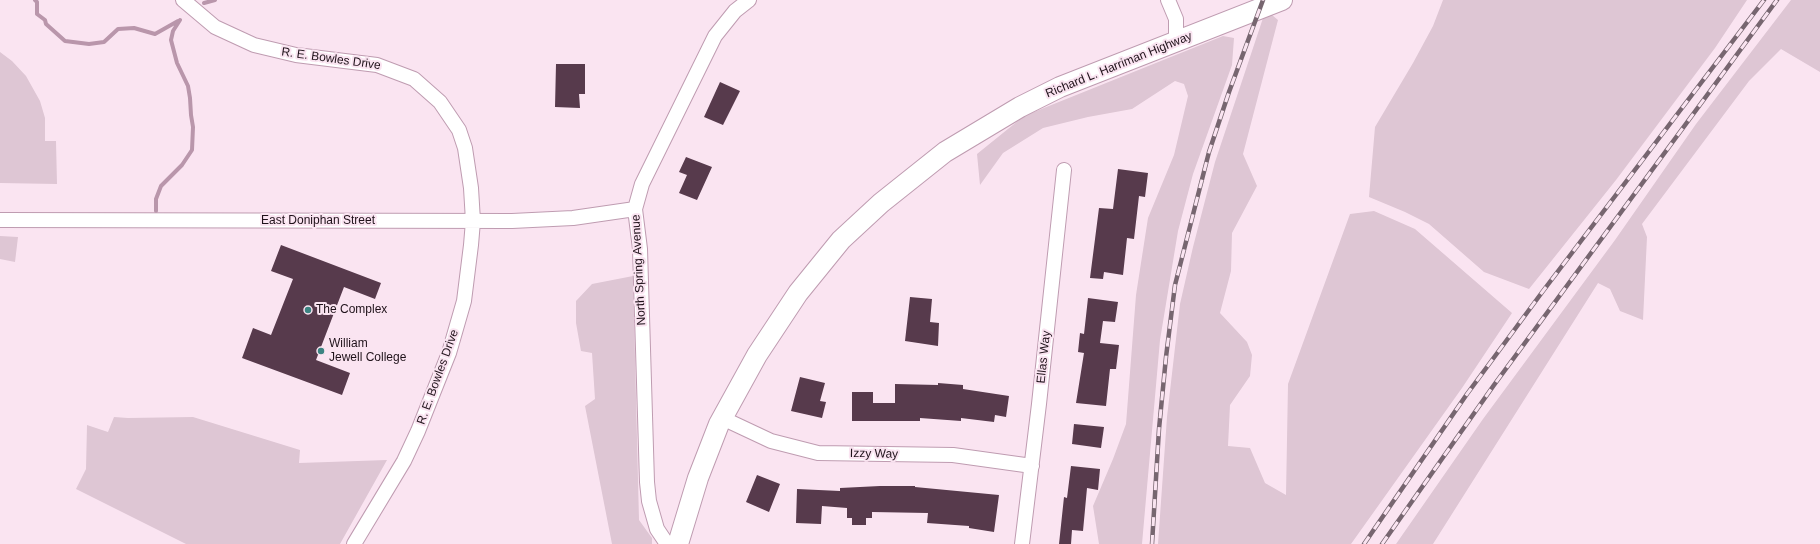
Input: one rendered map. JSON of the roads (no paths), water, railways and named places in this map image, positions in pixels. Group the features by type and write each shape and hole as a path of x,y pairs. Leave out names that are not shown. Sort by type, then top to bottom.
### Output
{"main road":[{"name":"Richard L. Harriman Highway","path":"678,544 698,478 722,418 757,355 798,292 841,240 881,203 945,152 1020,107 1060,86 1282,0"}],"street":[{"name":"R. E. Bowles Drive","path":"183,0 215,27 254,45 291,54 377,65 414,80 440,102 459,130 469,165 473,221 469,271 464,301 449,353 418,431 404,461 354,544"},
{"name":"North Spring Avenue","path":"667,544 657,529 649,501 647,482 640,249 635,210 642,184 715,36 735,11 749,0"},
{"path":"1168,0 1176,19 1176,41"},
{"name":"Ellas Way","path":"1022,544 1032,466 1064,170"},
{"name":"East Doniphan Street","path":"0,220 473,221 573,218 635,210"},
{"name":"Izzy Way","path":"722,418 771,441 818,453 953,455 1032,466"}],"waterway":[{"path":"35,0 37,2 37,14 45,20 46,24 65,41 89,44 104,42 118,29 134,28 155,34 178,21"},
{"path":"204,3 215,0"},
{"path":"156,211 156,199 161,186 182,165 192,150 193,127 188,86 177,63 171,40 173,31 180,20"}],"railway":[{"path":"1152,544 1159,429 1175,285 1209,152 1229,92 1263,0"},
{"path":"1364,544 1467,394 1543,291 1764,0"},
{"path":"1382,544 1494,385 1777,0"}],"place":[{"name":"The Complex","path":"308,310"},
{"name":"William Jewell College","path":"321,351"}]}
